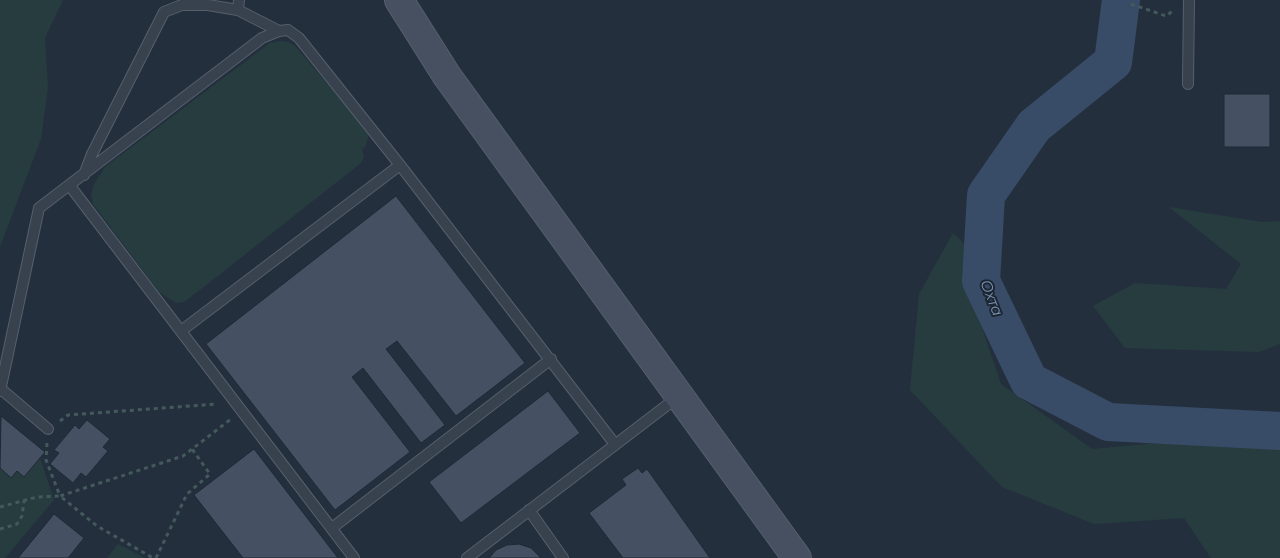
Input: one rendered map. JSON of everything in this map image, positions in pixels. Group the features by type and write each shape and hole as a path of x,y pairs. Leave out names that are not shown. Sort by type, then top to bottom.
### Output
{"main road":[{"path":"399,0 447,76 797,558"}],"lane":[{"path":"1184,3 1188,84"},
{"path":"84,176 92,154 164,12 182,4 239,5 279,31"},
{"path":"48,429 0,390 39,208 84,176 262,38 279,31 288,30 299,38 400,165 614,443"},
{"path":"181,331 400,165"},
{"path":"70,186 354,558"},
{"path":"332,528 551,359"},
{"path":"468,558 614,443 679,395"},
{"path":"529,510 562,558"}],"path":[{"path":"1132,4 1166,16 1184,3"},
{"path":"192,449 210,474 187,494 155,558 97,526 60,496 46,460 48,429 68,415 238,406"},
{"path":"0,507 37,497 60,496 184,456 238,406"},
{"path":"0,529 17,524 22,516 24,501"}],"green space":[{"path":"0,0 63,0 45,38 48,88 41,139 0,247"},
{"path":"289,42 296,47 369,133 366,146 362,149 364,156 361,163 205,286 184,302 176,303 159,292 93,204 91,195 94,184 105,167 270,43"},
{"path":"1169,207 1262,222 1280,221 1280,344 1259,352 1125,348 1093,306 1135,283 1226,289 1241,264"},
{"path":"953,233 969,248 967,283 1001,384 1092,449 1201,439 1280,446 1280,558 1211,558 1184,518 1094,524 1002,487 910,390 919,294"},
{"path":"40,458 54,500 5,558 0,558 0,468 11,478 17,471 24,477"},
{"path":"118,544 145,558 107,558"}],"building":[{"path":"1224,94 1270,94 1270,147 1224,147"},
{"path":"396,196 525,363 456,416 397,341 386,349 445,425 421,443 363,368 352,377 410,452 335,510 206,344"},
{"path":"548,391 580,433 461,523 429,482"},
{"path":"1,416 45,452 24,477 17,471 11,478 0,468"},
{"path":"87,420 110,439 103,447 108,451 86,477 81,473 73,483 50,464 59,453 54,450 75,425 79,429"},
{"path":"254,449 338,558 243,558 194,495"},
{"path":"638,468 642,473 647,469 710,558 623,558 589,513 626,485 622,479"},
{"path":"54,514 84,538 68,558 18,558"},
{"path":"519,544 531,548 541,558 489,558 496,550 507,545"}],"waterway":[{"name":"Охта","path":"1121,0 1113,62 1034,126 986,195 981,281 1029,381 1108,422 1280,431"}]}
